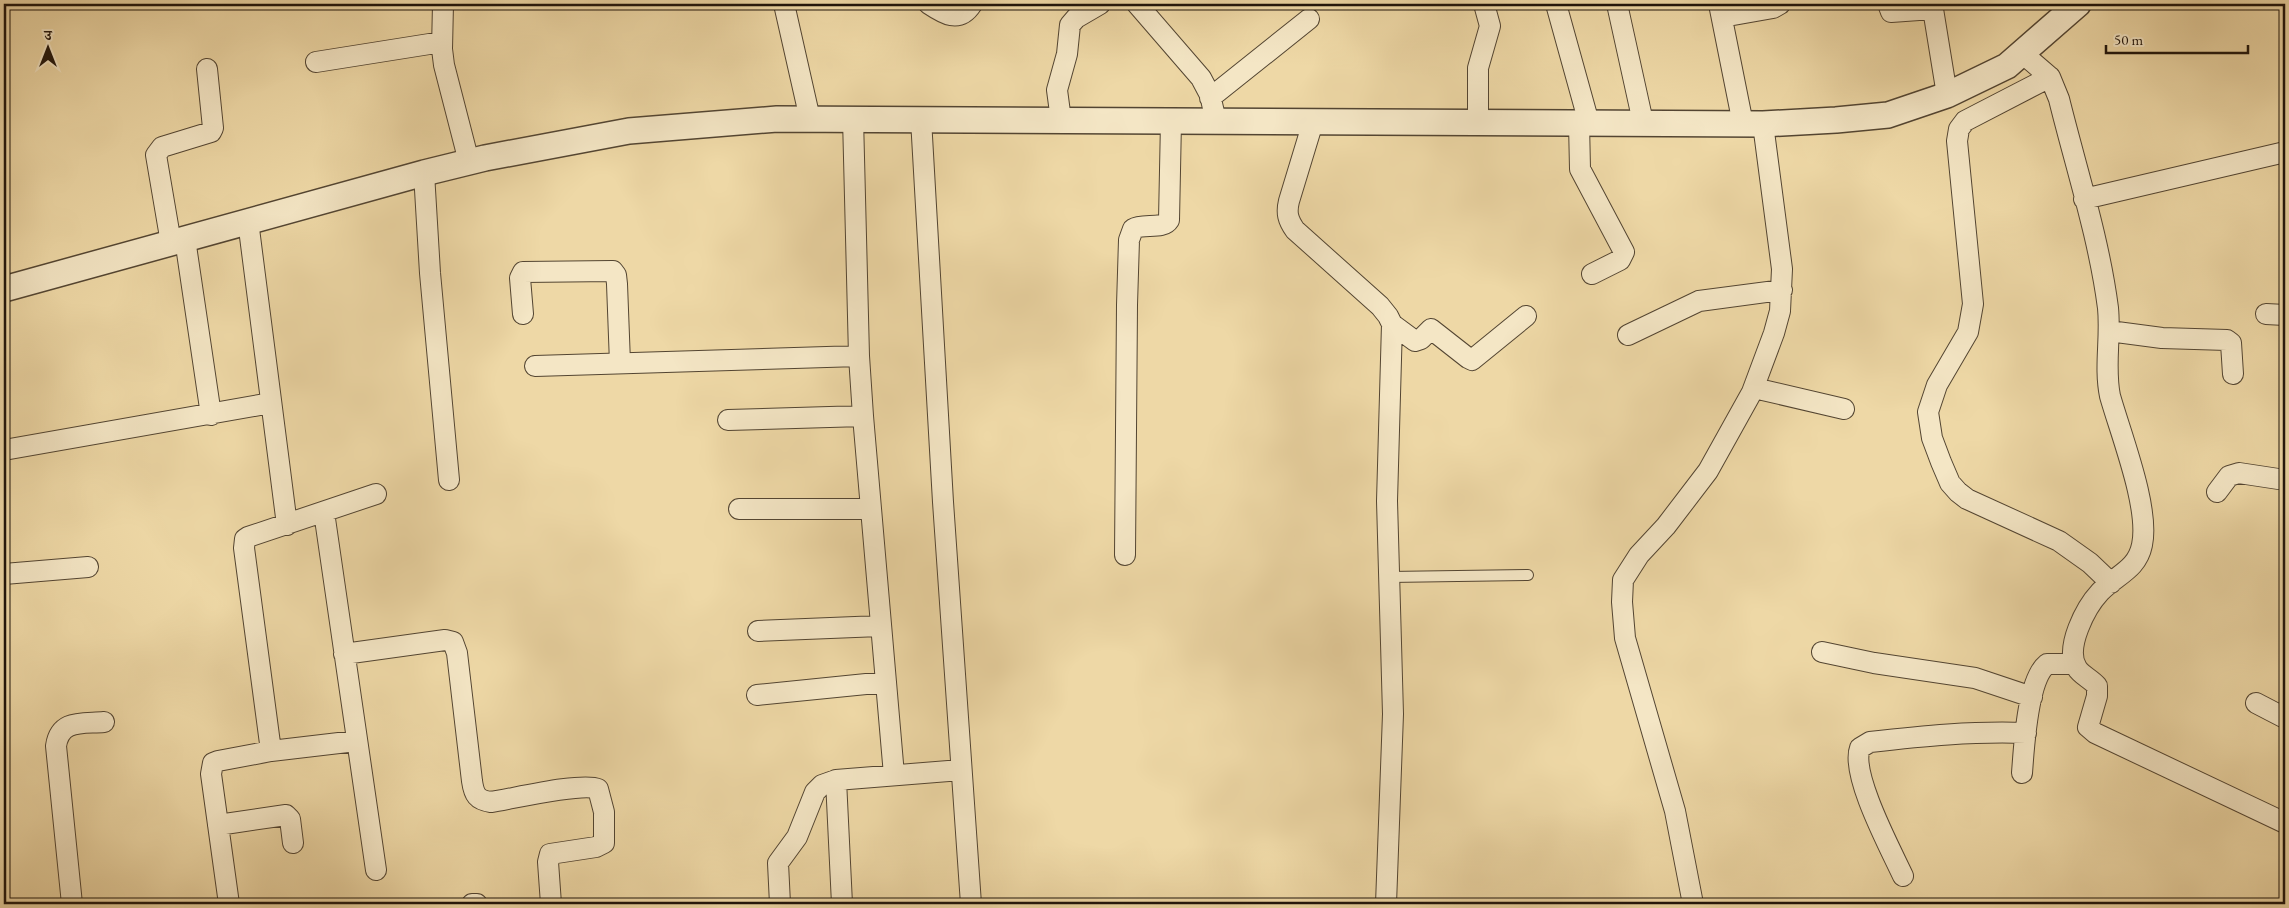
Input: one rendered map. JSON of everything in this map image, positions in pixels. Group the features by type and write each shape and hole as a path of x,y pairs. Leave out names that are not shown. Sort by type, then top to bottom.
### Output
{"street":[{"path":"443,4 442,42 448,84 469,162"},
{"path":"784,4 810,119"},
{"path":"929,4 953,17 961,15 972,4"},
{"path":"1061,120 1057,90 1067,54 1070,25 1076,18 1100,4"},
{"path":"1136,4 1201,78 1213,109"},
{"path":"1478,123 1478,68 1490,26 1484,4"},
{"path":"1556,4 1581,133 1580,169 1624,252 1620,260 1592,274"},
{"path":"1618,4 1643,122"},
{"path":"1693,904 1675,811 1625,638 1622,602 1623,580 1639,555 1666,526 1708,471 1754,388 1780,311 1782,269 1759,131 1721,10 1773,8 1780,4"},
{"path":"1888,4 1891,12 1933,9 1947,95"},
{"path":"2078,4 2035,64 1965,121 1959,129 1957,141 1972,281 1972,312 1968,332 1937,385 1930,402 1929,423 1941,462 1950,483 1958,492 1967,499 2059,541 2090,563 2111,583"},
{"path":"4,289 250,235 424,183 469,162 629,131 777,119 810,119 853,134 922,134 1061,120 1171,134 1213,109 1309,19"},
{"path":"316,62 442,42"},
{"path":"1213,109 1310,133 1478,123 1581,133 1643,122 1759,131 1888,115 1947,95 2007,66 2035,64"},
{"path":"2035,64 2059,99 2084,199 2105,290 2109,331 2107,383 2139,496 2144,529 2142,546 2134,565 2094,599 2082,620 2072,646 2072,659 2077,670 2097,686 2097,696 2089,722 2091,730 2285,823"},
{"path":"207,69 213,128 211,132 162,147 156,155 184,249 211,414"},
{"path":"1310,133 1289,201 1288,220 1295,230 1380,306 1392,324 1415,341 1421,340 1431,329 1472,360 1526,316"},
{"path":"853,134 859,356 894,776"},
{"path":"922,134 942,492 971,904"},
{"path":"1125,555 1129,240 1133,229 1138,226 1164,225 1169,220 1171,134"},
{"path":"2084,199 2285,152"},
{"path":"424,183 449,480"},
{"path":"250,235 287,525"},
{"path":"523,314 520,278 523,272 613,271 616,275 617,284 620,363"},
{"path":"1628,335 1699,301 1782,290"},
{"path":"1386,904 1393,714 1387,501 1392,324"},
{"path":"2109,331 2162,338 2227,340 2231,343 2232,347 2233,374"},
{"path":"535,366 859,356"},
{"path":"1754,388 1844,410"},
{"path":"4,450 271,403"},
{"path":"728,420 863,416"},
{"path":"2217,492 2229,476 2239,473 2285,480"},
{"path":"271,751 244,543 248,537 376,494"},
{"path":"739,508 871,508"},
{"path":"324,512 376,870"},
{"path":"4,574 88,567"},
{"path":"758,631 880,626"},
{"path":"344,654 445,640 453,642 457,653 472,781 476,797 481,800 491,802 593,786 598,789 604,812 604,843 596,847 550,854 548,862 551,904"},
{"path":"1822,652 1975,678 2032,697"},
{"path":"2022,773 2032,697 2039,676 2047,664 2075,664"},
{"path":"757,695 886,682"},
{"path":"2256,703 2285,718"},
{"path":"72,904 56,746 58,737 67,726 104,722"},
{"path":"1903,876 1871,805 1860,771 1860,748 1870,742 1958,733 2026,734"},
{"path":"229,904 211,774 213,764 218,761 271,751 356,741"},
{"path":"780,904 778,871 781,858 797,837 815,792 822,785 836,780 961,770"},
{"path":"836,780 842,904"},
{"path":"218,825 286,815 290,819 293,843"},
{"path":"472,904 477,904"}],"lane":[{"path":"1389,577 1528,575"}]}
